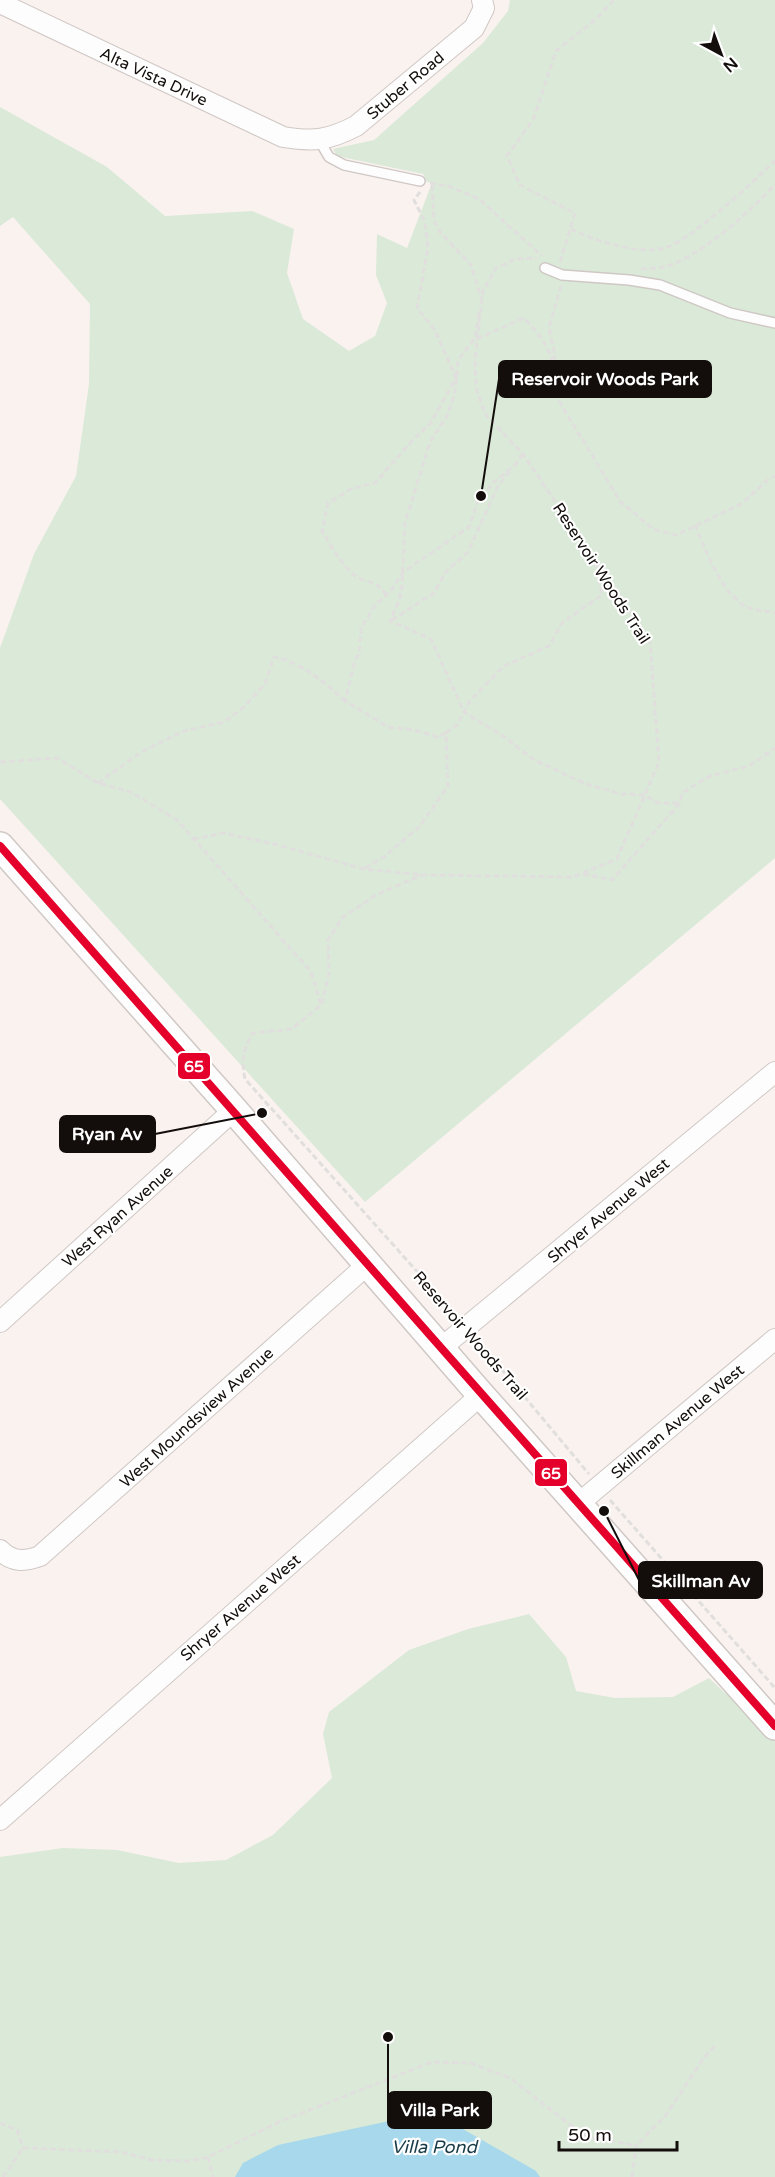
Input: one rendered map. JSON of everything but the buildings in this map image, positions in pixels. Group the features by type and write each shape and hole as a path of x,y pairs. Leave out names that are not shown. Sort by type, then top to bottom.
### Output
{"main road":[{"path":"0,846 234,1110 481,1395 775,1726"}],"street":[{"name":"Alta Vista Drive","path":"0,3 283,137 315,140"},
{"name":"Stuber Road","path":"315,140 339,135 356,126 474,28 483,4"},
{"name":"Shryer Avenue West","path":"441,1348 775,1071"},
{"name":"West Ryan Avenue","path":"0,1322 234,1110"},
{"name":"West Moundsview Avenue","path":"0,1550 10,1559 21,1561 40,1556 367,1265"},
{"name":"Skillman Avenue West","path":"578,1504 775,1339"},
{"name":"Shryer Avenue West","path":"0,1820 481,1395"}],"lane":[{"path":"315,140 328,157 344,165 426,182"},
{"path":"548,264 562,275 629,280 660,285 730,313 775,323"}],"path":[{"path":"560,263 576,213 520,185 507,156 533,120 556,51 596,20 614,0"},
{"path":"571,228 588,237 617,245 640,249 665,248 685,238 775,161"},
{"path":"426,182 434,219 440,232 471,265 482,303"},
{"path":"426,182 414,200 425,222 428,248 417,308 435,330 456,378"},
{"name":"Reservoir Woods Trail","path":"193,839 224,833 274,844 363,869 424,875 573,877 617,859 659,762 650,641 523,454 485,414 476,388 476,339 483,291 496,268 514,259 543,258 479,199 448,186 426,182"},
{"path":"639,269 664,267 688,256 725,231 760,202 775,184"},
{"path":"548,264 567,265"},
{"path":"562,275 559,295 549,327 560,403 620,501 653,529 676,535 741,504 775,476"},
{"path":"390,621 399,601 405,523 430,442 447,416 455,393 458,360 476,339 524,318 540,335 552,357 559,390"},
{"path":"386,595 379,584 355,576 335,553 322,531 328,503 351,489 375,483 430,424 456,378"},
{"path":"390,621 434,592 445,573 468,552 498,486 523,454"},
{"path":"345,701 355,661 359,654 361,628 375,605 386,595 403,572 469,527 478,501 494,482 515,465"},
{"path":"696,525 708,559 731,592 747,607 775,612"},
{"path":"98,783 143,751 184,731 224,722 260,692 274,657 282,658 306,671 345,701 388,727 414,730 438,737 446,734 457,724 470,701 504,666 549,646 562,623 602,595 594,557"},
{"path":"390,621 431,639 464,712 503,736 534,760 603,789 621,794 645,795 658,802 680,802"},
{"path":"363,869 384,857 419,827 448,786 446,734"},
{"path":"581,873 612,880 680,802 682,793 710,776 748,766 775,748"},
{"path":"0,762 57,758 98,783 131,792 177,820 311,972 321,1005"},
{"name":"Reservoir Woods Trail","path":"424,875 376,895 343,917 328,940 329,973 321,1005 291,1029 253,1033 243,1052 245,1079 466,1327 599,1486 775,1688"},
{"path":"632,2177 636,2146 666,2115 703,2059 715,2045"},
{"path":"23,2148 121,2152 152,2160 189,2161 208,2157 279,2122 432,2062 471,2063 510,2078 581,2133 598,2140 636,2146"},
{"path":"0,2123 16,2130 23,2148"},
{"path":"3,2177 23,2148"},
{"path":"208,2157 213,2177"}],"green space":[{"path":"510,0 775,0 775,858 365,1202 0,799 0,648 34,554 76,476 89,384 90,304 13,217 0,226 0,107 107,167 165,216 252,211 294,229 287,273 303,319 349,351 375,336 387,303 376,275 377,234 407,248 432,183 427,182 423,174 337,156 333,149 374,140 483,43 508,11"},
{"path":"529,1614 566,1657 576,1691 615,1698 673,1697 709,1678 726,1694 745,1692 775,1726 775,2177 0,2177 0,1857 63,1848 117,1850 179,1863 226,1860 273,1835 332,1778 323,1734 329,1712 409,1650 468,1629"}],"water":[{"name":"Villa Pond","path":"440,2116 536,2171 540,2177 235,2177 243,2163 278,2145 403,2118"}],"transit line":[{"name":"65","path":"0,846 775,1726"}],"place":[{"name":"Reservoir Woods Park","path":"481,496"},
{"name":"Ryan Av","path":"262,1113"},
{"name":"Skillman Av","path":"604,1511"},
{"name":"Villa Park","path":"388,2037"}]}
